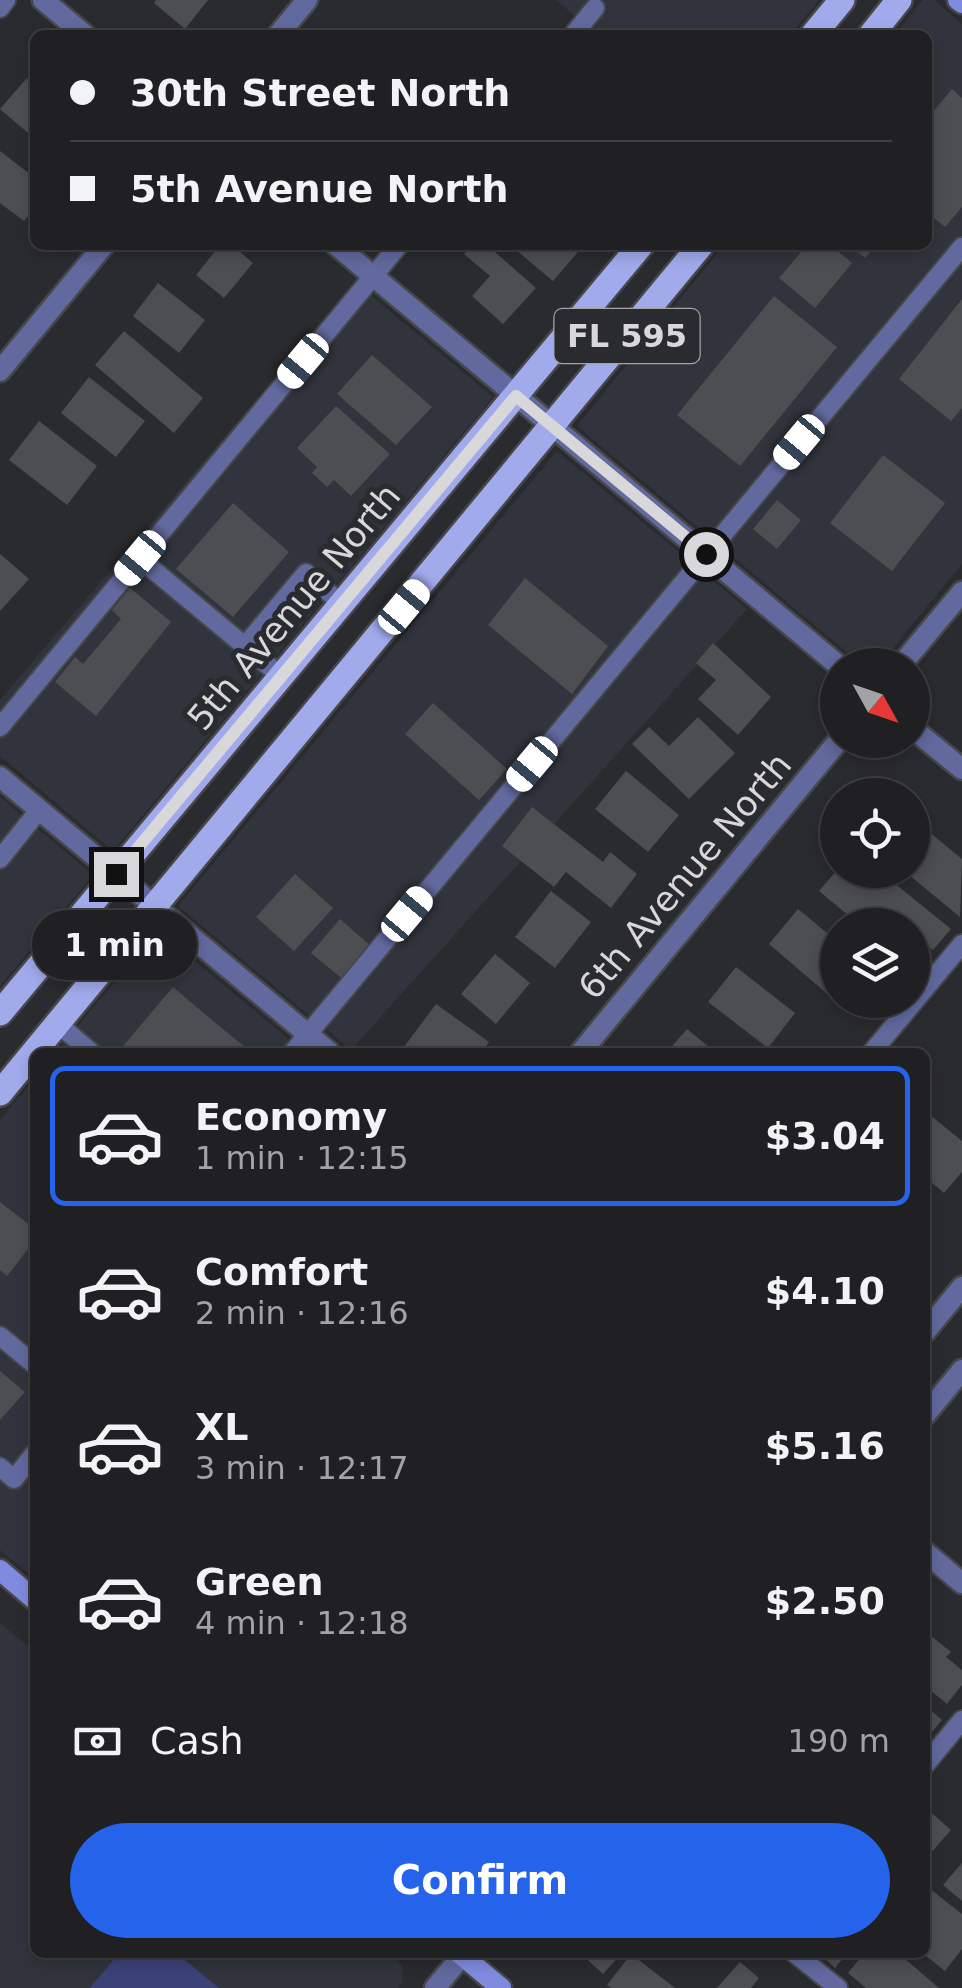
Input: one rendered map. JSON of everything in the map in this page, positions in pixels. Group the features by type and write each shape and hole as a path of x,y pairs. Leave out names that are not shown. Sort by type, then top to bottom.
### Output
{"main road":[{"path":"817,30 842,0"},
{"path":"875,30 899,0"},
{"name":"5th Avenue North","path":"0,1013 637,250"},
{"name":"FL 595","path":"37,1048 697,250"},
{"name":"FL 595","path":"0,1093 30,1057"}],"street":[{"path":"43,0 79,30"},
{"path":"282,30 308,0"},
{"path":"0,371 100,250"},
{"path":"342,250 820,650"},
{"path":"916,648 962,592"},
{"path":"930,743 962,769"},
{"name":"6th Avenue North","path":"584,1048 825,758"},
{"path":"0,777 324,1048"},
{"path":"930,1326 962,1287"},
{"path":"930,1409 962,1370"},
{"path":"930,1556 962,1582"},
{"path":"0,1570 30,1596"},
{"path":"435,1988 466,1958"},
{"path":"470,1958 500,1988"}],"lane":[{"path":"0,8 6,0"},
{"path":"576,30 594,3"},
{"path":"296,1048 962,247"},
{"path":"0,726 395,250"},
{"path":"140,558 282,676"},
{"path":"244,647 306,574 342,604"},
{"path":"0,859 39,810"},
{"path":"875,1048 962,944"},
{"path":"58,1023 86,1048"},
{"path":"0,1336 30,1361"},
{"path":"0,1468 14,1479 30,1459"},
{"path":"930,1759 962,1720"},
{"path":"800,1958 838,1988"}],"shaded area":[{"path":"555,0 819,0 794,30 594,30"},
{"path":"923,0 934,0 962,24 962,564 893,648 842,648 577,426 720,250 932,250 932,30 898,30"},
{"path":"356,283 493,397 113,851 0,756 0,700"},
{"path":"557,451 747,609 353,1048 178,906"},
{"path":"0,797 93,875 0,986"},
{"path":"158,930 299,1048 59,1048"},
{"path":"30,1084 30,1575 0,1550 0,1120"},
{"path":"0,1623 30,1648 30,1958 396,1958 403,1967 398,1988 0,1988"},
{"path":"115,1958 182,1958 219,1988 90,1988"}],"building":[{"path":"208,0 185,29 154,3"},
{"path":"27,78 30,81 30,135 0,109"},
{"path":"952,89 962,98 962,207 945,227 932,216 932,113"},
{"path":"0,151 30,174 30,214 24,221 0,203"},
{"path":"216,250 238,250 253,263 224,298 196,275"},
{"path":"468,250 493,250 536,288 503,324 472,296 490,276 464,254"},
{"path":"516,250 580,250 553,281"},
{"path":"803,250 836,250 852,263 815,308 779,278"},
{"path":"856,250 872,250 865,258"},
{"path":"158,283 205,320 179,353 133,316"},
{"path":"774,296 837,347 740,466 677,415"},
{"path":"962,299 962,408 951,421 899,379"},
{"path":"124,331 203,398 174,433 95,365"},
{"path":"372,355 432,407 396,445 337,394"},
{"path":"89,377 145,421 116,457 61,413"},
{"path":"336,406 390,454 351,496 334,480 327,487 312,473 317,467 297,448"},
{"path":"39,421 97,466 67,505 9,460"},
{"path":"883,455 945,503 892,571 830,523"},
{"path":"777,500 801,520 777,549 753,529"},
{"path":"233,503 289,552 233,617 176,569"},
{"path":"0,554 29,579 0,611"},
{"path":"525,578 608,646 572,694 488,625"},
{"path":"130,588 171,622 96,716 55,682 75,657 83,664 121,619 112,610"},
{"path":"713,643 771,697 738,735 698,699 716,680 696,663"},
{"path":"433,703 507,769 479,800 405,734"},
{"path":"698,717 735,753 689,799 632,744 649,727 669,746"},
{"path":"626,771 679,815 648,852 595,809"},
{"path":"532,807 603,862 610,852 637,874 611,908 566,872 554,887 502,846"},
{"path":"930,833 962,859 960,917 925,888 930,888"},
{"path":"295,874 333,908 294,951 256,917"},
{"path":"900,888 925,908 840,908 819,891"},
{"path":"551,891 591,922 555,968 515,937"},
{"path":"798,909 820,927 820,988 769,944"},
{"path":"930,912 951,929 933,950 930,948"},
{"path":"340,919 373,948 345,981 311,953"},
{"path":"495,954 530,983 496,1024 461,994"},
{"path":"736,967 795,1013 768,1048 708,1002"},
{"path":"173,987 246,1048 121,1048"},
{"path":"436,1004 489,1042 485,1048 404,1047"},
{"path":"687,1029 710,1048 670,1048"},
{"path":"930,1115 962,1141 962,1172 944,1193 930,1181"},
{"path":"0,1202 30,1225 30,1246 7,1276 0,1270"},
{"path":"0,1371 25,1392 0,1420"},
{"path":"931,1636 951,1652 946,1657 962,1670 962,1685 947,1704 930,1690"},
{"path":"930,1709 942,1720 930,1734"},
{"path":"930,1812 951,1830 930,1854"},
{"path":"962,1863 962,1901 943,1885"},
{"path":"930,1889 962,1914 962,1949 945,1971 929,1958"},
{"path":"586,1958 618,1958 603,1974"},
{"path":"628,1958 636,1958 675,1988 611,1988 607,1985"},
{"path":"824,1958 843,1958 835,1968"},
{"path":"860,1958 904,1958 939,1988 866,1988 848,1973"},
{"path":"740,1962 759,1978 751,1988 717,1988"}],"route":[{"path":"116,874 516,396 706,554"}]}
